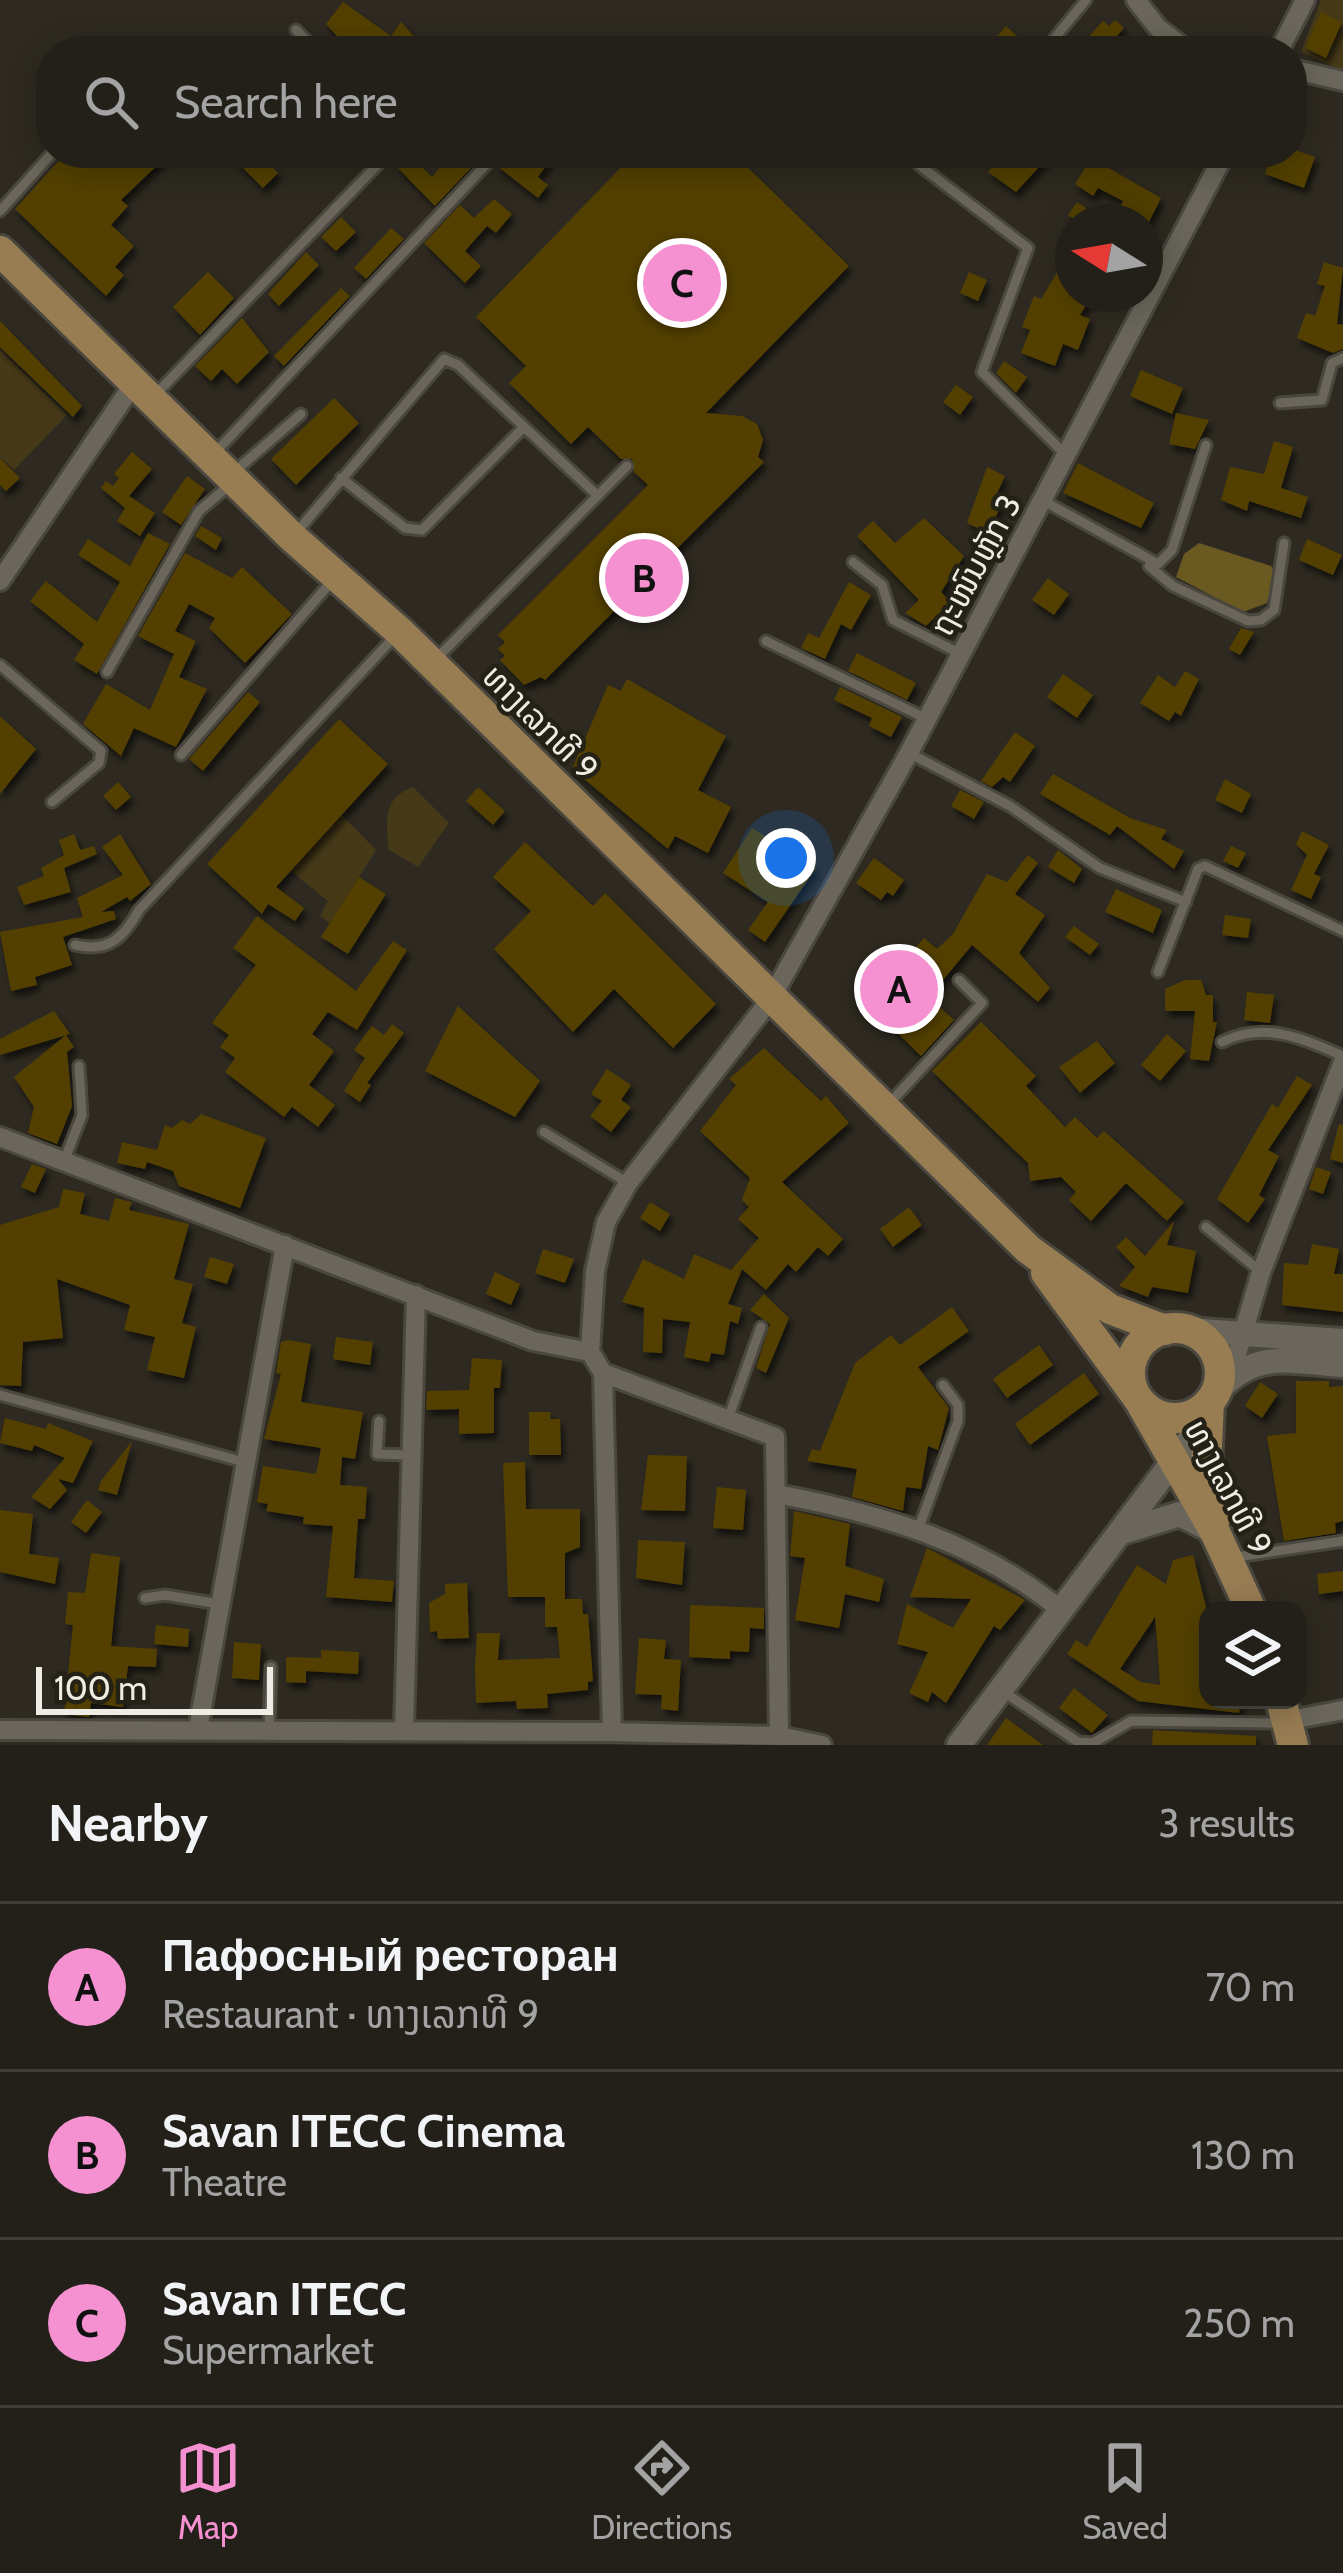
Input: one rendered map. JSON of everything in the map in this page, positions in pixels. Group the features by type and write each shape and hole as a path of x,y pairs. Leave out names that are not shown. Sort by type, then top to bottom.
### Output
{"main road":[{"name":"ທາງເລກທີ 9","path":"2,257 292,537 400,632 1028,1249 1110,1309 1202,1337 1216,1356 1220,1372 1206,1468 1244,1556 1255,1600"},
{"name":"ທາງເລກທີ 9","path":"1028,1249 1137,1397 1255,1600"},
{"path":"1137,1397 1130,1369 1135,1354 1150,1336 1176,1330"},
{"name":"ທາງເລກທີ 9","path":"1137,1397 1150,1411 1173,1418 1197,1413 1215,1398"}],"street":[{"path":"1136,0 1168,36"},
{"path":"1287,36 1305,0"},
{"path":"1307,73 1343,81"},
{"name":"ຖະໜົນຫຼັກ 3","path":"590,1352 595,1271 606,1222 628,1183 770,1000 909,753 1217,168"},
{"path":"0,581 142,391"},
{"path":"959,1745 1177,1461 1215,1398 1246,1336 1261,1272 1343,1059"},
{"path":"0,1137 533,1341 590,1352 603,1373 613,1732"},
{"path":"198,1729 285,1246"},
{"path":"404,1730 416,1295"},
{"path":"1176,1330 1343,1342"},
{"path":"1215,1398 1260,1362 1343,1365"},
{"path":"603,1373 775,1436 779,1736"},
{"path":"777,1494 848,1507 969,1547 1025,1580 1062,1611"},
{"path":"1123,1532 1148,1519 1180,1514 1202,1521 1216,1534"},
{"path":"1294,1722 1343,1710"},
{"path":"0,1730 613,1732 779,1736 822,1745"}],"lane":[{"path":"1056,36 1086,0"},
{"path":"296,31 301,36"},
{"path":"0,211 39,168"},
{"path":"142,391 373,168"},
{"path":"107,672 225,471 484,168"},
{"path":"923,168 1028,248 982,372 1066,455"},
{"path":"1280,403 1322,400 1332,363 1343,358"},
{"path":"292,537 444,359 458,365 597,495"},
{"path":"225,471 301,414"},
{"path":"341,478 405,528 422,530 524,428"},
{"path":"1145,562 1158,564 1172,550 1206,445"},
{"path":"432,664 627,466"},
{"path":"1042,500 1145,562 1173,586 1248,620 1261,620 1274,610 1284,543"},
{"path":"853,562 882,585 893,620 961,654"},
{"path":"181,754 337,576"},
{"path":"75,945 107,945 130,931 139,910 387,640 400,632"},
{"path":"766,641 927,718"},
{"path":"0,665 101,751 99,763 52,802"},
{"path":"909,753 1010,806 1100,868 1186,902"},
{"path":"1158,972 1198,869 1205,866 1343,932"},
{"path":"884,1111 982,1003 958,980"},
{"path":"1222,1042 1247,1029 1280,1033 1343,1059"},
{"path":"64,1161 82,1115 80,1066"},
{"path":"544,1132 628,1183"},
{"path":"1205,1227 1261,1272"},
{"path":"729,1417 761,1327"},
{"path":"917,1530 958,1421 958,1405 943,1385"},
{"path":"0,1395 246,1463"},
{"path":"379,1421 377,1454 410,1455"},
{"path":"1244,1556 1343,1541"},
{"path":"145,1598 165,1595 219,1604"},
{"path":"269,1729 271,1667"},
{"path":"1001,1690 1078,1742 1093,1743 1131,1721 1294,1722"}],"shaded area":[{"path":"1321,0 1343,0 1343,71 1307,55 1307,49 1325,57 1342,23 1321,13 1307,44"},
{"path":"0,350 67,415 14,470 0,457"},
{"path":"1199,543 1271,566 1275,571 1267,603 1243,612 1176,577 1184,554"},
{"path":"413,787 449,823 418,867 388,849 391,804"},
{"path":"342,815 376,850 330,923 320,916 328,901 291,871"}],"building":[{"path":"343,2 391,36 337,36 326,24"},
{"path":"1321,12 1342,22 1326,58 1307,49"},
{"path":"1115,20 1124,28 1117,36 1090,36 1103,21 1109,26"},
{"path":"401,22 414,36 391,36"},
{"path":"1006,26 1017,36 997,36"},
{"path":"1307,154 1315,157 1304,188 1265,174 1267,168 1307,168"},
{"path":"52,168 154,168 121,200 128,206 111,225 134,246 115,267 124,275 106,296 15,209"},
{"path":"243,168 273,168 278,173 263,188"},
{"path":"398,168 423,168 432,177 440,168 471,168 435,206"},
{"path":"500,168 544,168 538,177 548,185 538,198"},
{"path":"620,168 748,168 849,266 706,413 742,416 757,424 763,440 758,457 764,462 545,680 541,677 524,685 500,660 505,656 498,649 505,642 498,635 648,485 634,472 632,459 621,459 588,427 571,444 509,383 526,366 476,317"},
{"path":"992,168 1038,168 1016,192 988,172"},
{"path":"1085,168 1108,168 1161,198 1158,204 1122,204 1098,188 1093,196 1075,184"},
{"path":"494,199 512,214 496,233 487,226 465,251 481,266 465,283 424,243 460,205 474,218"},
{"path":"341,217 356,232 336,251 321,237"},
{"path":"391,228 404,239 366,279 354,268"},
{"path":"306,252 319,265 279,306 268,294"},
{"path":"1324,262 1343,268 1337,324 1343,325 1343,349 1333,353 1297,338 1306,313 1315,316 1325,286 1317,284"},
{"path":"208,272 234,298 200,335 173,307"},
{"path":"969,272 987,280 978,301 960,293"},
{"path":"1055,276 1055,312 1082,312 1090,319 1078,350 1063,344 1055,366 1021,353 1030,330 1022,327 1034,296 1041,299"},
{"path":"341,288 350,296 284,366 274,356"},
{"path":"242,318 269,352 237,384 222,369 211,381 195,366"},
{"path":"0,321 82,406 73,417 0,347"},
{"path":"1004,361 1027,377 1016,393 996,373"},
{"path":"1141,370 1183,388 1172,414 1130,396"},
{"path":"956,385 973,397 960,415 943,402"},
{"path":"334,398 359,423 296,485 271,459"},
{"path":"1176,413 1209,420 1195,449 1169,444"},
{"path":"1274,441 1293,447 1281,488 1308,497 1301,518 1249,501 1247,511 1221,500 1230,467 1264,474"},
{"path":"132,452 152,469 129,496 155,513 140,536 117,521 125,508 101,488 106,481 113,486 119,478 114,474"},
{"path":"0,458 20,478 6,491 0,485"},
{"path":"1078,463 1154,503 1141,528 1063,493"},
{"path":"987,467 1005,476 995,498 1003,502 988,533 967,523"},
{"path":"187,476 205,489 181,525 162,512"},
{"path":"924,518 964,556 941,592 951,602 926,626 905,613 919,600 857,536 873,521 895,543"},
{"path":"201,526 222,538 216,550 195,536"},
{"path":"148,533 170,544 97,674 74,660 84,644 30,601 46,581 97,622 120,582 78,555 88,539 130,566"},
{"path":"1307,539 1342,555 1333,575 1299,560"},
{"path":"185,553 232,578 242,567 292,614 245,663 209,628 215,618 189,604 175,631 196,641 179,677 207,689 176,747 134,728 121,756 83,724 106,684 150,710 174,654 138,636"},
{"path":"1048,578 1069,594 1054,615 1032,600"},
{"path":"849,582 871,595 851,630 841,624 825,659 801,648 808,633 819,638"},
{"path":"1241,628 1254,632 1240,655 1229,649"},
{"path":"857,653 916,683 907,700 848,671"},
{"path":"1185,671 1199,679 1181,716 1175,712 1169,721 1140,703 1158,675 1175,687"},
{"path":"1063,674 1093,695 1077,718 1047,697"},
{"path":"627,679 726,736 698,790 731,807 708,853 675,836 668,849 572,769 608,685 621,691"},
{"path":"840,687 902,717 891,737 869,726 872,718 834,700"},
{"path":"248,692 260,702 203,771 189,759"},
{"path":"0,716 36,749 0,794"},
{"path":"339,719 388,764 276,887 304,908 295,921 268,904 262,914 207,864"},
{"path":"1015,732 1035,746 1010,782 1003,777 992,787 981,781"},
{"path":"1053,774 1130,818 1167,830 1161,839 1184,851 1174,869 1117,826 1110,835 1040,794"},
{"path":"1225,779 1251,794 1242,813 1215,800"},
{"path":"118,782 131,797 116,810 103,796"},
{"path":"478,787 505,811 493,825 466,801"},
{"path":"960,790 984,802 974,819 951,806"},
{"path":"752,828 816,868 765,942 748,930 768,902 723,873"},
{"path":"1302,831 1329,845 1314,874 1321,877 1311,899 1291,890 1307,855 1296,844"},
{"path":"74,834 80,850 94,846 97,854 64,868 71,892 24,905 17,887 44,876 41,868 64,855 59,840"},
{"path":"120,834 151,884 130,901 127,897 101,912 114,911 116,919 63,937 72,965 35,977 37,985 11,991 0,932 83,917 77,898 123,875 102,847"},
{"path":"525,842 593,906 605,893 716,1004 673,1048 614,989 573,1032 494,949 531,911 493,877"},
{"path":"1231,846 1246,853 1238,868 1223,861"},
{"path":"1058,850 1082,869 1074,883 1048,867"},
{"path":"1028,855 1038,863 1015,894 1045,915 1019,953 1050,988 1038,1002 972,945 929,997 954,1020 921,1056 871,1007 904,972 912,980 929,959 915,948 924,938 937,949 953,934 987,874 1007,882"},
{"path":"874,858 904,880 893,896 887,892 881,900 856,883"},
{"path":"359,877 386,894 348,954 321,937"},
{"path":"1116,889 1162,910 1153,933 1105,912"},
{"path":"1225,915 1251,919 1248,938 1222,935"},
{"path":"257,916 356,991 393,941 407,950 357,1030 328,1012 312,1034 334,1051 309,1085 335,1105 318,1127 292,1107 284,1117 225,1072 235,1058 220,1047 229,1035 212,1023 256,965 233,948"},
{"path":"1074,926 1099,944 1090,955 1065,937"},
{"path":"1185,980 1201,980 1206,995 1213,995 1213,1022 1217,1022 1209,1061 1190,1059 1195,1011 1165,1011 1165,989"},
{"path":"1247,992 1274,995 1270,1023 1244,1020"},
{"path":"458,1006 540,1081 515,1117 425,1071"},
{"path":"54,1011 70,1034 0,1055 0,1039"},
{"path":"981,1022 1036,1076 1026,1086 1065,1127 1075,1117 1097,1138 1104,1131 1184,1202 1167,1221 1126,1183 1091,1221 1069,1200 1076,1192 1061,1177 1030,1181 1028,1163 932,1071"},
{"path":"392,1024 404,1033 367,1083 371,1085 360,1102 344,1091 365,1058 354,1050 372,1026 384,1035"},
{"path":"1167,1034 1186,1051 1160,1081 1141,1065"},
{"path":"66,1035 74,1047 67,1052 72,1106 57,1144 28,1133 34,1107 14,1077"},
{"path":"1097,1041 1115,1063 1080,1093 1059,1067"},
{"path":"764,1048 821,1101 826,1096 849,1123 782,1182 843,1239 828,1256 818,1247 796,1272 788,1264 766,1290 742,1269 728,1304 742,1308 738,1324 730,1321 724,1355 711,1353 709,1362 684,1357 690,1322 663,1319 662,1353 643,1352 644,1308 622,1302 643,1259 684,1279 694,1254 731,1270 759,1238 738,1219 749,1207 742,1200 750,1178 700,1131 736,1085 729,1079"},
{"path":"607,1069 631,1085 621,1100 631,1107 611,1132 590,1116 602,1101 591,1094"},
{"path":"1297,1076 1312,1085 1268,1150 1279,1156 1259,1195 1265,1199 1248,1223 1217,1199 1272,1104 1278,1108"},
{"path":"201,1114 266,1138 240,1208 179,1186 173,1171 147,1162 145,1169 117,1163 122,1142 157,1150 165,1125 172,1128 182,1120 190,1124"},
{"path":"1339,1124 1343,1125 1343,1163 1330,1159"},
{"path":"32,1164 46,1169 35,1193 21,1187"},
{"path":"1316,1167 1331,1172 1323,1194 1309,1189"},
{"path":"63,1189 85,1193 80,1214 109,1221 115,1198 132,1202 129,1210 189,1224 174,1279 193,1284 182,1323 196,1327 184,1378 147,1370 155,1337 124,1330 130,1305 57,1279 63,1338 23,1342 21,1386 0,1385 0,1225 59,1207"},
{"path":"650,1202 670,1214 660,1231 640,1218"},
{"path":"909,1207 922,1225 893,1247 880,1229"},
{"path":"1174,1221 1167,1245 1196,1251 1188,1293 1152,1287 1148,1297 1119,1286 1135,1267 1116,1247 1126,1237 1145,1256"},
{"path":"1312,1244 1339,1249 1334,1274 1343,1274 1343,1312 1282,1305 1284,1263 1308,1265"},
{"path":"543,1249 574,1259 565,1283 535,1273"},
{"path":"210,1257 234,1264 227,1284 204,1277"},
{"path":"495,1272 520,1284 511,1305 486,1294"},
{"path":"764,1294 789,1318 766,1373 756,1368 770,1324 750,1310"},
{"path":"952,1307 969,1331 918,1367 949,1408 938,1450 928,1446 921,1489 906,1487 903,1511 852,1497 857,1469 807,1461 812,1449 820,1451 855,1363 891,1335 900,1345"},
{"path":"336,1337 373,1342 370,1365 333,1359"},
{"path":"281,1342 311,1344 301,1402 363,1412 355,1459 342,1457 340,1485 367,1487 365,1519 358,1519 354,1578 394,1581 392,1602 326,1597 333,1526 303,1524 304,1517 266,1511 268,1504 257,1502 263,1466 316,1474 321,1448 264,1439 281,1374 276,1373"},
{"path":"1039,1345 1053,1365 1007,1398 993,1379"},
{"path":"472,1358 502,1360 500,1388 494,1388 494,1433 459,1434 459,1409 426,1410 427,1391 469,1390"},
{"path":"1084,1373 1099,1394 1030,1445 1015,1424"},
{"path":"1296,1381 1343,1386 1343,1521 1335,1523 1336,1533 1284,1541 1267,1436 1296,1433"},
{"path":"1260,1382 1278,1394 1262,1418 1245,1406"},
{"path":"529,1412 551,1412 550,1419 560,1419 561,1455 529,1455"},
{"path":"5,1418 46,1429 48,1423 93,1441 73,1483 58,1479 67,1490 50,1509 31,1497 65,1458 34,1445 32,1451 0,1443"},
{"path":"132,1441 117,1495 98,1490 101,1481"},
{"path":"648,1455 687,1456 685,1511 641,1510"},
{"path":"525,1462 526,1509 580,1509 580,1547 565,1553 565,1599 582,1599 583,1614 588,1614 593,1681 588,1682 588,1690 547,1694 548,1708 517,1709 516,1701 476,1703 475,1667 477,1633 500,1633 498,1660 560,1658 557,1627 545,1627 545,1597 508,1597 503,1463"},
{"path":"717,1487 746,1490 743,1530 713,1528"},
{"path":"87,1500 102,1512 86,1533 71,1522"},
{"path":"0,1510 33,1514 29,1554 59,1558 55,1584 0,1572"},
{"path":"794,1511 850,1524 845,1566 884,1579 879,1602 845,1594 839,1628 795,1620 805,1558 790,1556"},
{"path":"638,1540 685,1542 682,1585 636,1578"},
{"path":"927,1548 1025,1600 1000,1630 994,1626 946,1703 932,1692 928,1702 909,1693 928,1652 897,1644 907,1604 953,1628 971,1599 910,1597"},
{"path":"91,1553 120,1557 111,1646 157,1649 156,1667 128,1666 123,1707 91,1703 89,1717 64,1714 73,1625 65,1624 68,1592 85,1593"},
{"path":"1193,1555 1204,1601 1199,1601 1199,1708 1138,1701 1067,1654 1076,1640 1087,1647 1137,1565 1166,1584 1173,1560","holes":["1155,1617 1160,1685 1141,1682 1120,1669"]},
{"path":"1343,1571 1343,1591 1319,1594 1317,1574"},
{"path":"467,1583 469,1638 438,1639 437,1631 430,1632 429,1603 445,1594 445,1584"},
{"path":"690,1605 764,1608 764,1629 750,1628 749,1652 730,1651 730,1659 689,1657"},
{"path":"156,1625 189,1629 188,1647 154,1644"},
{"path":"639,1638 666,1640 664,1659 681,1660 678,1711 661,1709 662,1695 635,1694"},
{"path":"234,1642 261,1644 259,1680 232,1678"},
{"path":"321,1650 359,1652 358,1674 306,1671 306,1683 286,1682 286,1657 321,1658"},
{"path":"1074,1688 1108,1715 1092,1733 1059,1708"},
{"path":"1006,1718 1043,1745 987,1745"},
{"path":"1153,1730 1256,1736 1256,1745 1152,1745"}],"place":[{"name":"Savan ITECC","path":"682,283"},
{"name":"Savan ITECC Cinema","path":"644,578"},
{"name":"Пафосный ресторан","path":"899,989"}]}
